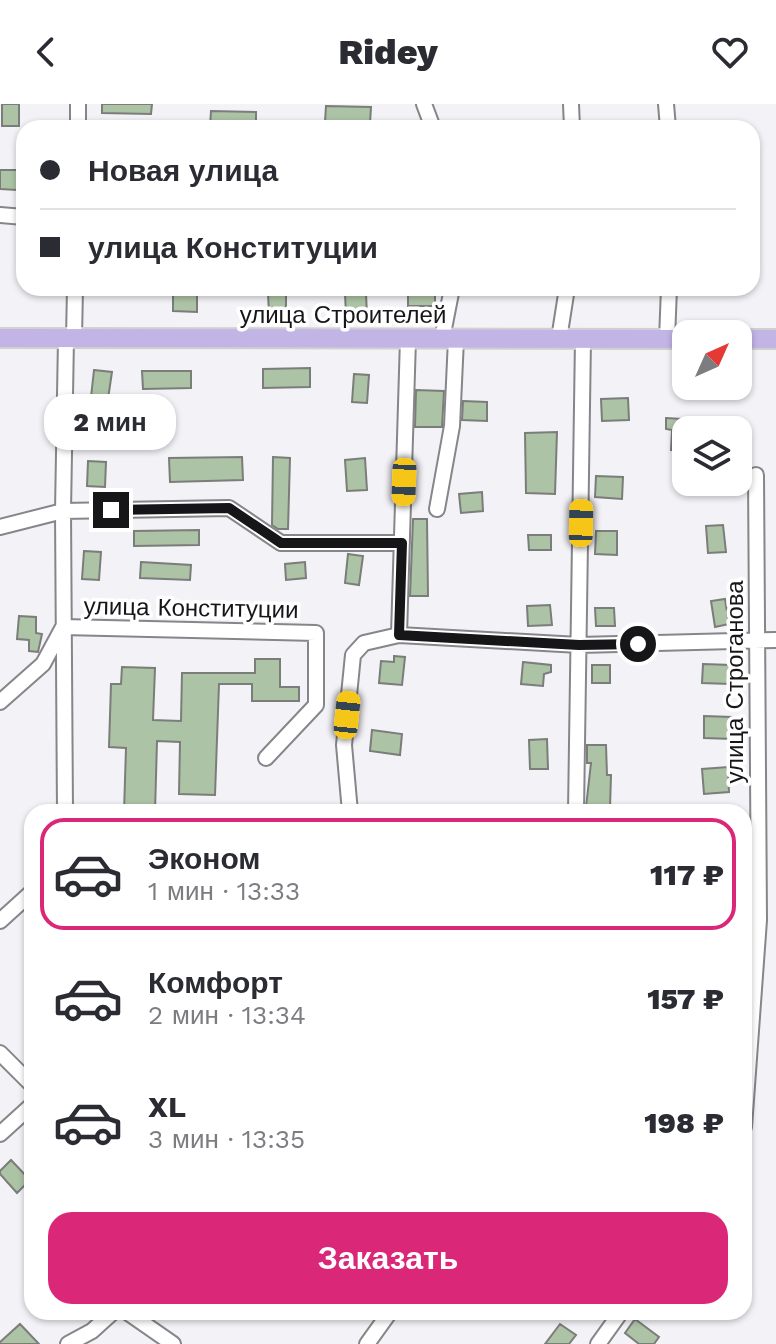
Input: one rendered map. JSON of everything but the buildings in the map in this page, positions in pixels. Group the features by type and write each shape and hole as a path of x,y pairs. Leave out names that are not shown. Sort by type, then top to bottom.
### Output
{"main road":[{"name":"улица Строителей","path":"0,338 672,339"},
{"path":"752,340 776,342"}],"street":[{"name":"улица Конституции","path":"65,804 63,511 74,296"},
{"path":"437,509 452,426 449,339 452,296"},
{"path":"559,339 566,296"},
{"path":"670,296 673,320"},
{"path":"399,635 408,339"},
{"path":"576,804 583,339"},
{"name":"улица Строганова","path":"752,864 756,475"},
{"path":"0,527 63,511 229,508 281,543 402,543"},
{"name":"улица Конституции","path":"63,627 316,633 316,705 266,758"},
{"path":"0,702 43,664 63,627"},
{"path":"349,804 344,745 353,655 364,643 399,635 579,645 776,640"},
{"path":"0,921 24,899"},
{"path":"0,1053 24,1077"},
{"path":"0,1134 24,1112"},
{"path":"68,1344 92,1331 104,1320"},
{"path":"138,1320 173,1344"},
{"path":"367,1344 384,1320"},
{"path":"598,1344 615,1320"}],"route":[{"path":"111,510 229,508 281,543 402,543 399,635 579,645 638,644"}]}
